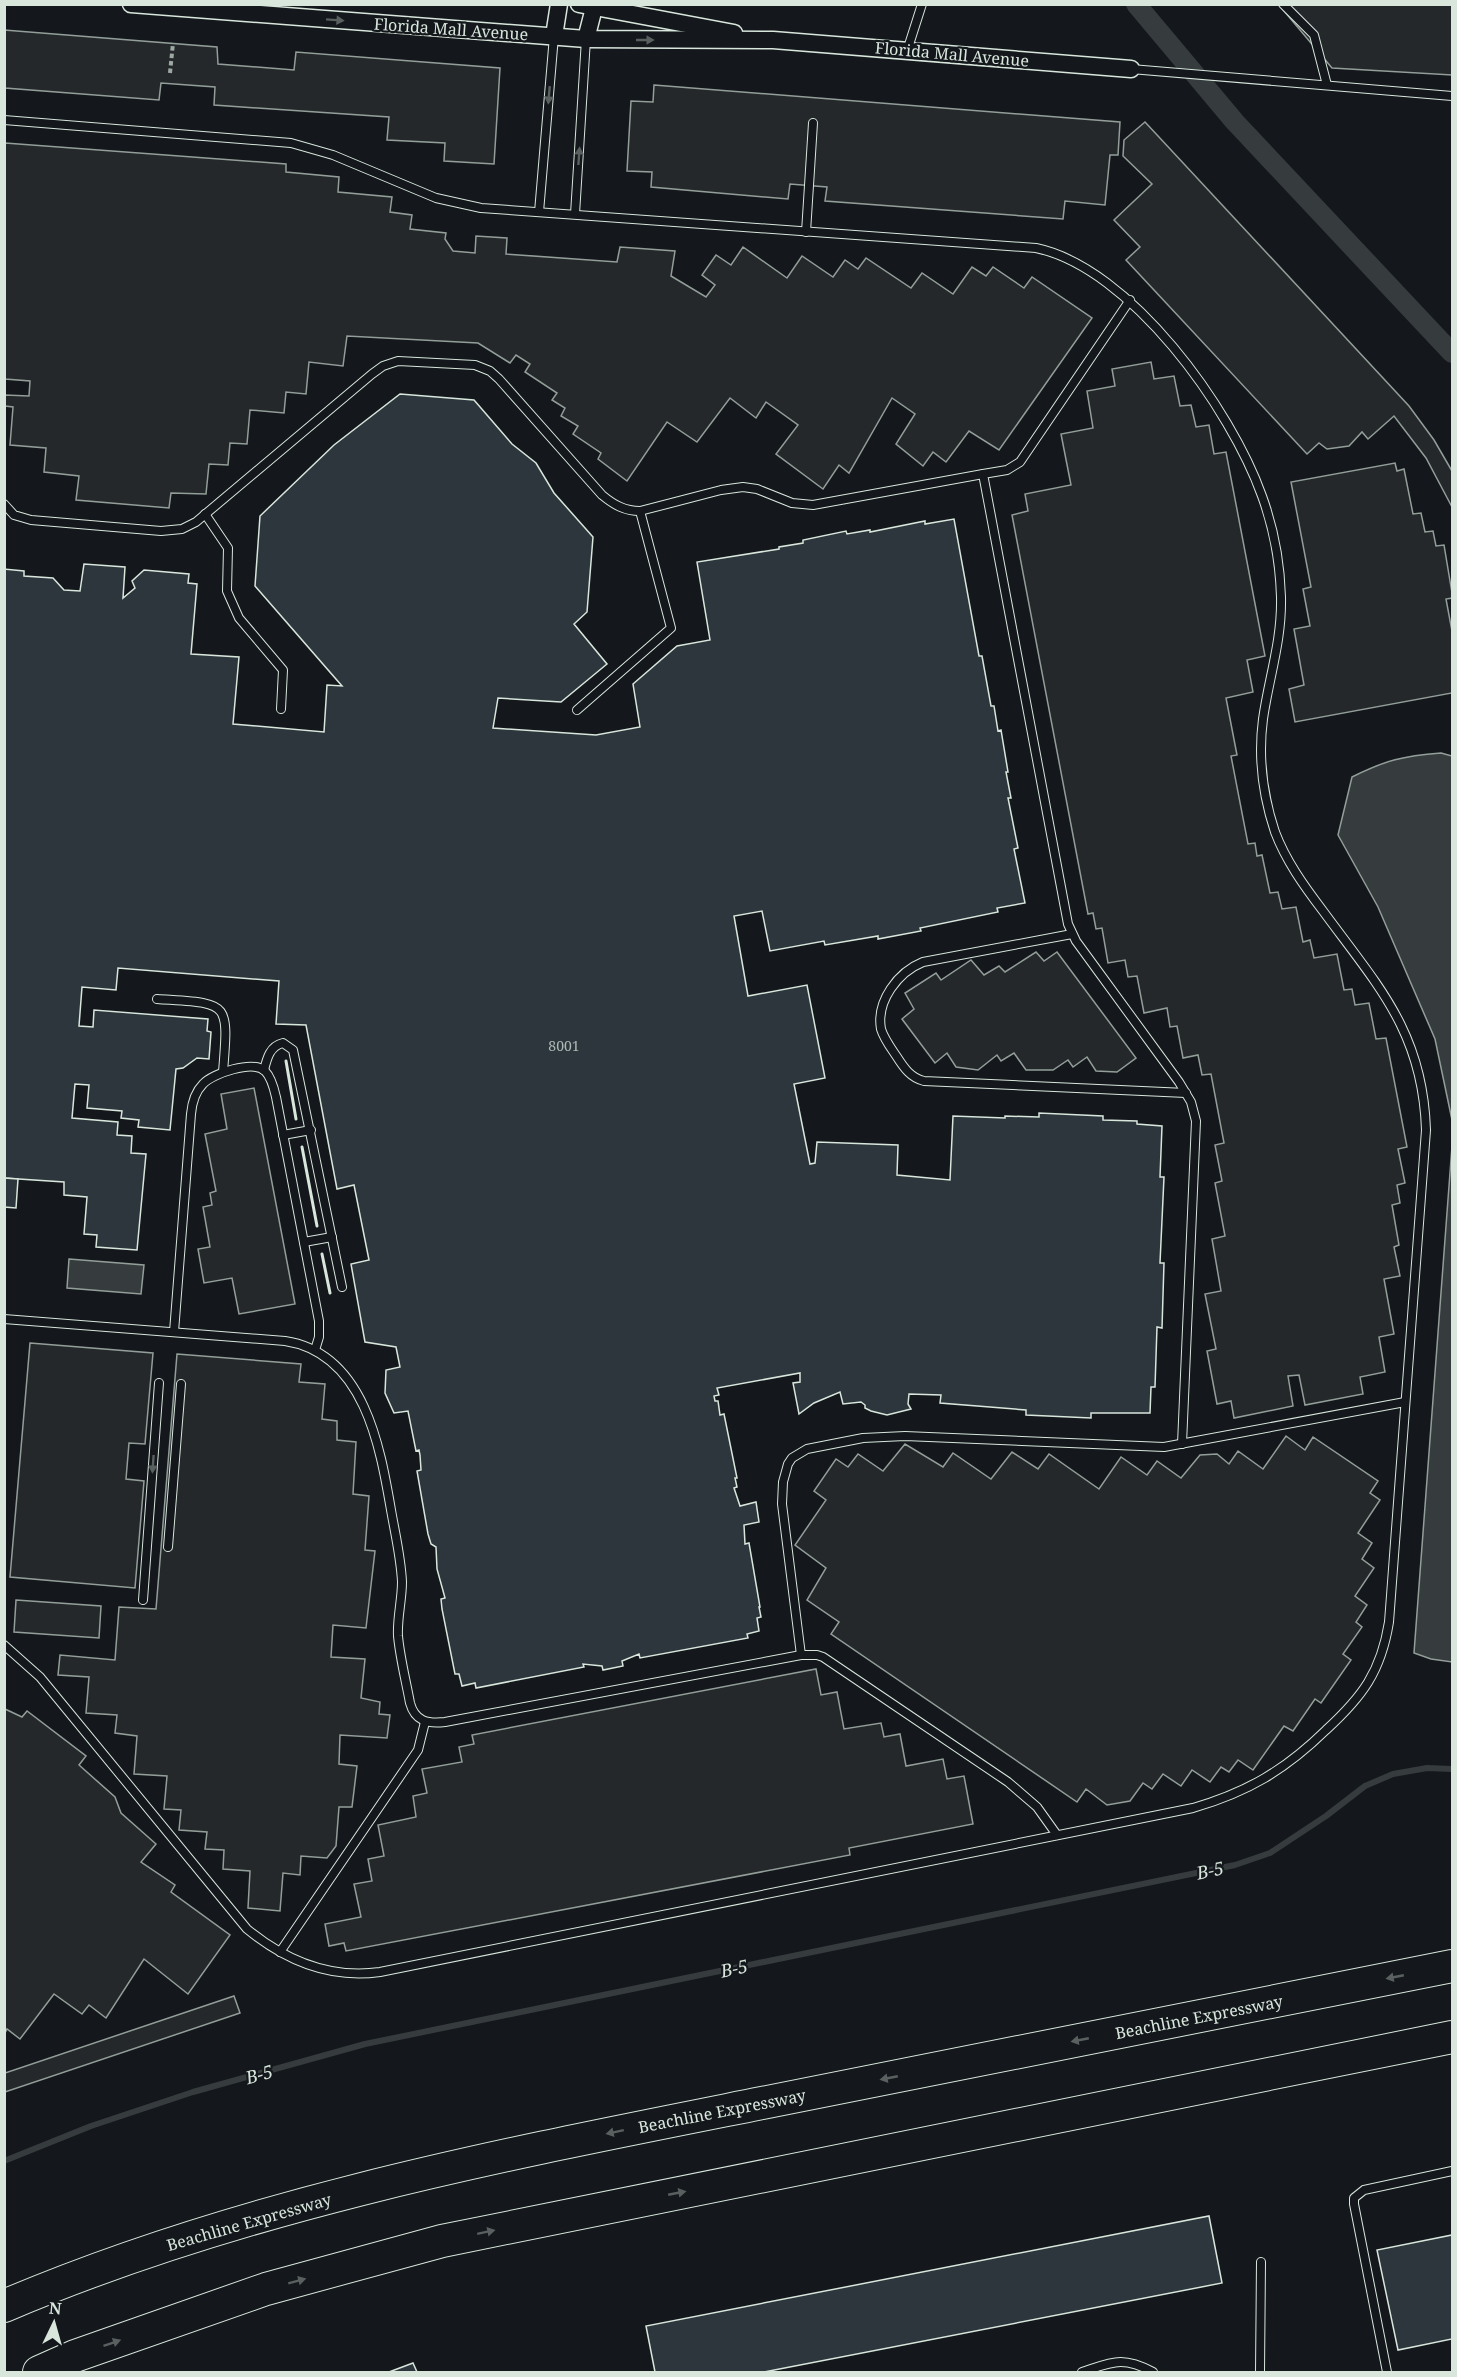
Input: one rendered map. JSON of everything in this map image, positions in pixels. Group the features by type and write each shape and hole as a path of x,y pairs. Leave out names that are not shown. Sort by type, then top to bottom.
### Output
{"highway":[{"name":"Beachline Expressway","path":"4,2306 55,2284 226,2226 421,2174 625,2130 1452,1966"},
{"path":"39,2373 75,2356 266,2289 442,2241 1452,2037"}],"street":[{"name":"Florida Mall Avenue","path":"130,4 306,11 586,39 773,40 1131,69"},
{"path":"554,36 559,4"},
{"name":"Florida Mall Avenue","path":"590,5 773,40"},
{"path":"586,39 590,5"}],"lane":[{"path":"907,51 922,4"},
{"path":"1283,4 1314,35 1327,85"},
{"path":"539,212 554,36"},
{"path":"575,214 586,39"},
{"path":"1131,69 1452,96"},
{"path":"4,120 291,143 333,155 436,198 481,208 1036,248 1061,255 1083,265 1130,300 1168,342 1197,380 1239,446 1261,493 1275,543 1280,587 1278,642 1262,733 1263,780 1269,813 1279,843 1295,873 1394,1011 1406,1034 1420,1075 1425,1103 1425,1145 1389,1622 1380,1660 1370,1682 1358,1699 1295,1758 1255,1785 1220,1800 1193,1808 381,1972 352,1974 326,1971 301,1963 280,1952 257,1938 239,1921 40,1677 4,1645"},
{"path":"806,232 813,123"},
{"path":"6,508 14,515 31,520 168,531 189,526 372,374 383,366 398,361 475,365 490,371 500,379 602,495 622,508 640,511 733,488 750,487 792,503 813,505 1007,470 1020,462 1130,300"},
{"path":"983,474 1062,896 1072,934 1186,1093 1196,1121 1182,1444"},
{"path":"577,710 671,628 640,511"},
{"path":"205,514 228,548 227,591 239,618 284,670 281,709"},
{"path":"1072,934 923,962 905,972 889,993 881,1010 880,1019 884,1037 912,1076 924,1081 1186,1093"},
{"path":"157,999 206,1002 223,1013 227,1028 223,1072"},
{"path":"264,1070 269,1054 277,1044 283,1043 293,1050 342,1287"},
{"path":"174,1332 192,1106 202,1085 223,1072 253,1066 264,1070 273,1087 319,1320 319,1337 315,1350"},
{"path":"283,1135 311,1130"},
{"path":"304,1242 332,1237"},
{"path":"4,1319 285,1341 315,1350 334,1366 353,1388 367,1412 377,1437 401,1573 402,1594 397,1628 401,1655 412,1710 415,1716 425,1722 445,1722 801,1656 823,1657 1008,1782 1037,1807 1057,1835"},
{"path":"143,1600 159,1383"},
{"path":"168,1547 181,1384"},
{"path":"801,1656 782,1492 788,1464 799,1453 834,1443 891,1436 1164,1447 1405,1402"},
{"path":"280,1952 413,1757 421,1743 425,1722"},
{"path":"1387,2373 1354,2198 1364,2190 1452,2171"},
{"path":"1260,2373 1261,2262"},
{"path":"1082,2373 1117,2360 1139,2365 1153,2373"}],"path":[{"path":"170,73 173,43"}],"shaded area":[{"path":"1279,5 1452,5 1452,75 1332,68"},
{"path":"4,30 217,47 218,64 294,70 296,52 500,68 494,164 444,161 445,143 387,140 389,117 214,105 215,87 161,83 159,100 5,88"},
{"path":"654,85 1120,122 1118,155 1110,155 1105,205 1065,201 1063,219 825,201 827,187 790,184 788,199 651,187 652,172 627,171 631,101 653,102"},
{"path":"1145,122 1409,406 1434,440 1452,471 1452,507 1426,458 1394,416 1368,439 1362,432 1349,446 1327,449 1319,443 1307,454 1126,260 1140,247 1114,220 1152,184 1123,156 1124,140"},
{"path":"5,143 286,164 286,172 339,177 338,192 392,197 390,212 412,215 410,229 446,233 445,239 453,251 475,253 476,236 507,238 506,254 617,262 620,247 675,251 671,276 706,297 715,285 702,275 716,255 731,265 743,247 787,278 802,256 833,277 845,260 858,269 866,258 911,288 922,273 953,294 972,267 986,276 993,267 1024,288 1032,277 1092,318 999,450 969,431 946,462 933,452 923,466 896,444 915,414 892,398 849,473 839,465 823,489 776,454 798,425 766,402 756,418 730,398 697,442 667,422 627,481 598,459 601,453 573,434 578,426 561,416 565,408 552,400 557,393 525,372 530,364 516,355 510,363 478,343 347,336 343,366 309,362 306,394 286,392 284,413 250,410 247,444 230,443 228,465 209,464 206,494 171,493 169,508 76,500 79,476 44,472 46,448 10,445 13,407 5,406 5,395 29,396 30,381 5,379"},
{"path":"1151,362 1154,379 1174,376 1180,406 1191,405 1196,427 1209,425 1214,454 1226,452 1265,656 1247,660 1253,692 1226,698 1237,755 1231,756 1248,844 1255,843 1257,856 1262,855 1270,893 1278,892 1282,909 1296,907 1303,942 1310,940 1314,958 1337,954 1344,990 1352,989 1355,1005 1369,1003 1376,1039 1386,1038 1407,1147 1398,1149 1405,1183 1397,1185 1400,1203 1392,1205 1399,1245 1394,1247 1400,1276 1384,1279 1394,1334 1379,1337 1385,1372 1360,1377 1363,1394 1305,1405 1299,1375 1288,1376 1293,1406 1234,1418 1231,1401 1217,1404 1207,1351 1216,1349 1205,1294 1221,1291 1212,1239 1225,1236 1215,1183 1222,1181 1215,1145 1224,1143 1211,1074 1202,1075 1198,1055 1183,1058 1177,1026 1170,1027 1167,1008 1144,1013 1137,976 1128,977 1125,960 1108,963 1102,928 1096,929 1093,913 1088,914 1012,515 1028,511 1025,494 1071,485 1061,434 1093,428 1087,391 1115,386 1112,369"},
{"path":"1395,463 1397,471 1404,469 1413,514 1421,513 1425,532 1433,531 1436,546 1444,545 1452,593 1452,598 1446,599 1452,631 1452,693 1295,722 1289,689 1304,685 1294,629 1310,626 1303,589 1311,587 1291,482"},
{"path":"1441,753 1452,756 1452,1120 1435,1039 1378,907 1338,835 1352,777 1395,760"},
{"path":"1036,952 1044,961 1057,952 1136,1058 1117,1072 1096,1071 1087,1057 1073,1067 1068,1060 1053,1070 1026,1070 1014,1053 1001,1061 997,1055 978,1070 956,1067 947,1053 935,1063 902,1019 914,1009 905,993 936,973 941,980 971,960 984,975 999,966 1005,972"},
{"path":"254,1088 295,1304 239,1314 232,1278 204,1283 198,1249 210,1247 203,1207 212,1205 210,1193 216,1191 205,1134 227,1129 221,1094"},
{"path":"1452,1146 1452,1662 1431,1659 1414,1653"},
{"path":"69,1259 144,1265 141,1294 67,1288"},
{"path":"30,1343 153,1353 145,1444 129,1443 126,1479 144,1481 135,1588 10,1577"},
{"path":"177,1354 301,1364 299,1382 325,1384 322,1419 337,1421 337,1440 356,1442 353,1494 369,1496 365,1550 375,1551 366,1628 333,1625 331,1657 365,1659 361,1698 380,1702 379,1714 390,1715 387,1738 340,1735 339,1764 357,1766 352,1807 339,1807 336,1846 327,1858 301,1856 300,1875 283,1873 280,1911 248,1908 250,1871 223,1869 224,1850 205,1849 207,1832 179,1830 181,1810 164,1809 167,1776 134,1774 137,1736 115,1733 117,1715 86,1713 89,1677 58,1675 60,1655 115,1660 119,1607 156,1609"},
{"path":"1286,1436 1305,1450 1313,1437 1378,1481 1370,1493 1380,1500 1358,1533 1372,1543 1362,1559 1374,1568 1355,1596 1367,1605 1356,1622 1362,1627 1343,1654 1351,1660 1321,1703 1315,1699 1293,1731 1284,1726 1253,1770 1238,1760 1229,1772 1221,1767 1210,1782 1192,1770 1181,1786 1163,1774 1152,1789 1143,1783 1130,1801 1107,1805 1086,1789 1077,1802 831,1634 839,1622 807,1600 826,1568 795,1545 826,1500 814,1491 836,1459 848,1467 858,1454 883,1471 905,1444 943,1467 953,1453 991,1479 1012,1452 1038,1469 1049,1454 1099,1489 1121,1457 1147,1475 1157,1461 1181,1478 1200,1455 1217,1454 1229,1464 1238,1451 1263,1469"},
{"path":"16,1600 101,1606 99,1638 14,1632"},
{"path":"816,1669 821,1695 837,1692 844,1729 881,1723 884,1737 900,1734 906,1766 943,1759 947,1779 964,1776 973,1824 849,1848 850,1855 346,1951 344,1943 329,1946 325,1924 361,1917 354,1884 372,1881 368,1859 384,1856 378,1825 416,1817 413,1796 427,1793 422,1769 462,1762 459,1747 474,1744 472,1735"},
{"path":"5,1709 22,1717 27,1711 86,1756 79,1765 115,1797 121,1813 156,1844 141,1862 175,1885 171,1892 230,1935 188,1994 144,1959 106,2018 89,2005 82,2014 54,1994 20,2039 7,2029 5,2033"},
{"path":"234,1996 240,2013 5,2092 5,2073"}],"building":[{"path":"400,394 474,400 512,444 536,463 554,493 593,537 587,612 574,624 607,664 561,702 498,698 493,728 596,735 640,727 633,684 677,646 710,640 697,562 779,549 779,547 803,543 803,540 846,531 847,534 870,530 870,532 925,521 925,524 954,519 979,656 982,656 998,731 1001,730 1011,798 1008,798 1018,848 1014,849 1025,903 997,908 998,912 920,928 921,931 825,945 824,941 770,951 762,911 734,916 748,996 807,985 825,1078 794,1084 810,1164 815,1163 817,1142 898,1145 897,1175 950,1180 953,1116 1039,1117 1039,1113 1103,1116 1103,1120 1137,1121 1137,1124 1162,1126 1160,1177 1164,1177 1160,1263 1164,1263 1162,1328 1157,1327 1155,1387 1151,1387 1150,1413 1091,1413 1091,1418 1026,1415 1026,1410 940,1403 941,1395 909,1394 908,1404 911,1409 887,1415 865,1408 861,1402 843,1404 840,1392 814,1403 799,1414 793,1383 800,1382 800,1373 717,1388 719,1395 714,1396 715,1401 718,1401 720,1415 724,1414 737,1478 735,1478 737,1487 734,1488 740,1506 756,1502 759,1522 744,1525 745,1544 749,1543 760,1607 761,1617 757,1618 759,1631 747,1634 748,1638 640,1658 639,1654 622,1661 623,1666 603,1670 602,1666 583,1664 584,1667 476,1688 475,1683 462,1686 459,1674 455,1674 442,1609 441,1599 445,1598 437,1569 436,1547 431,1544 428,1534 417,1471 421,1470 420,1455 419,1450 416,1451 408,1411 394,1413 385,1393 386,1370 400,1367 396,1347 365,1342 351,1264 369,1260 354,1185 337,1189 306,1025 276,1024 279,981 118,968 116,990 82,987 79,1026 93,1027 94,1010 208,1019 207,1031 211,1032 209,1059 197,1058 183,1068 176,1069 170,1130 138,1127 139,1120 121,1118 122,1111 87,1108 89,1085 75,1084 72,1118 118,1122 117,1135 132,1136 131,1153 146,1154 137,1250 96,1247 97,1235 84,1234 87,1197 64,1195 64,1182 4,1178 4,569 24,571 24,576 53,578 64,590 80,591 84,564 125,567 123,598 135,588 132,581 144,570 189,574 188,583 197,584 191,654 239,657 233,724 324,732 327,685 342,686 255,586 260,516 334,445"},
{"path":"4,1178 18,1179 16,1208 4,1207"},
{"path":"1209,2216 1222,2283 764,2372 655,2372 646,2326"},
{"path":"1452,2235 1452,2339 1398,2350 1377,2250"},
{"path":"413,2363 417,2372 389,2372"}],"waterway":[{"path":"1136,4 1235,122 1452,353"},
{"name":"B-5","path":"4,2161 91,2126 193,2092 365,2044 1235,1865 1270,1853 1326,1816 1365,1786 1393,1774 1427,1768 1452,1769"}],"wall":[{"path":"286,1061 296,1119"},
{"path":"302,1147 317,1226"},
{"path":"322,1254 330,1293"}]}
